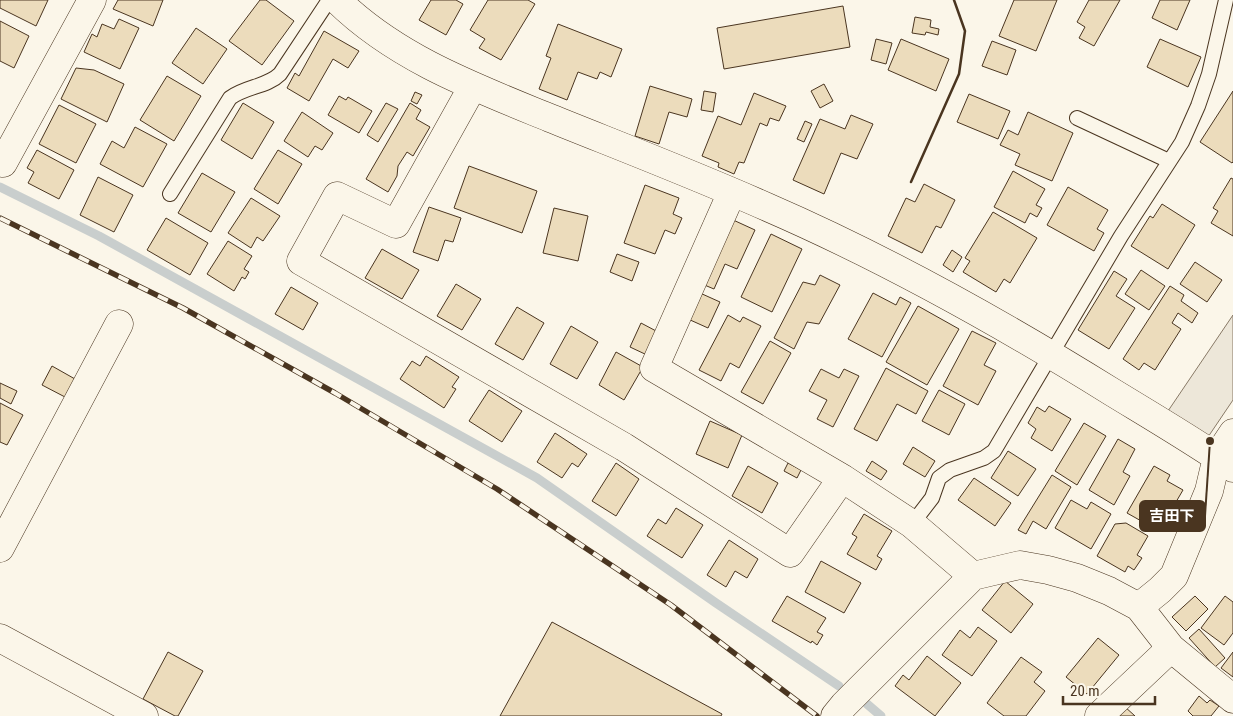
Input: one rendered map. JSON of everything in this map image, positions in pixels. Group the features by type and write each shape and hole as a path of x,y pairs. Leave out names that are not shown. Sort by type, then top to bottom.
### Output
{"street":[{"path":"0,162 3,163 92,0"},
{"path":"337,0 354,17 392,44 433,68 768,207 929,285 1050,354 1225,463"},
{"path":"473,86 396,224 338,196 301,261 624,446 790,553 842,478"},
{"path":"732,192 654,368 842,478 912,524 973,576"},
{"path":"0,548 119,324"},
{"path":"1139,607 1174,576 1209,491 1225,463 1233,433"},
{"path":"835,716 973,576 1020,565 1077,578 1109,591 1139,607 1171,648 1233,699"},
{"path":"0,638 144,716"},
{"path":"1099,716 1171,648"}],"lane":[{"path":"170,194 230,98 239,91 273,81 280,74 329,0"},
{"path":"912,524 932,498 939,478 950,470 984,458 994,451 1121,236 1182,142 1198,106 1209,74 1226,0"},
{"path":"1077,118 1170,161"}],"shaded area":[{"path":"1233,315 1233,400 1208,437 1168,411"}],"building":[{"path":"0,0 48,0 36,26 0,8"},
{"path":"118,0 163,0 153,26 113,9"},
{"path":"260,0 266,0 294,21 262,65 229,41"},
{"path":"431,0 456,0 463,4 446,35 419,20"},
{"path":"488,0 528,0 535,4 501,60 479,48 485,39 470,30"},
{"path":"1014,0 1057,0 1036,51 999,36"},
{"path":"1089,0 1120,0 1094,46 1079,38 1085,27 1077,22"},
{"path":"1160,0 1190,0 1177,30 1152,18"},
{"path":"843,6 850,47 724,69 717,28"},
{"path":"915,17 931,20 930,27 939,29 938,35 926,32 925,35 912,33"},
{"path":"119,19 139,28 120,69 84,52 92,34 97,37 102,24 114,29"},
{"path":"0,21 29,36 14,68 0,61"},
{"path":"558,24 622,49 611,77 600,72 597,79 578,72 567,100 539,89 551,58 546,56"},
{"path":"196,28 227,49 203,84 172,63"},
{"path":"324,31 359,51 348,68 333,59 309,101 287,88 295,73 299,76"},
{"path":"876,39 892,43 886,64 871,60"},
{"path":"901,39 949,59 936,91 888,70"},
{"path":"1160,39 1201,57 1188,87 1147,67"},
{"path":"992,41 1016,50 1007,75 982,66"},
{"path":"76,68 94,70 124,84 107,122 61,99"},
{"path":"167,76 201,96 174,141 140,120"},
{"path":"824,84 833,101 820,108 811,91"},
{"path":"650,86 692,99 687,117 669,112 659,144 635,136"},
{"path":"704,91 716,93 713,112 701,110"},
{"path":"1233,91 1233,162 1232,163 1200,142"},
{"path":"415,92 422,95 417,104 411,101"},
{"path":"754,93 786,106 779,121 770,118 767,126 760,123 744,163 739,162 734,174 718,167 719,163 702,156 718,116 741,125"},
{"path":"969,94 1010,111 998,139 957,122"},
{"path":"339,96 346,100 348,97 372,111 359,133 328,115"},
{"path":"243,103 274,122 252,159 221,140"},
{"path":"386,103 398,109 378,142 367,135"},
{"path":"410,103 421,110 416,119 430,127 413,156 407,152 398,166 397,176 388,192 366,179"},
{"path":"59,105 96,124 76,163 39,144"},
{"path":"302,112 333,133 322,150 315,146 308,157 284,141"},
{"path":"1028,112 1073,133 1052,181 1015,165 1020,154 1000,145 1008,130 1018,135"},
{"path":"851,115 873,124 857,159 841,153 824,194 793,180 820,119 845,129"},
{"path":"805,121 812,124 804,142 797,139"},
{"path":"135,127 167,144 143,187 100,164 112,141 124,148"},
{"path":"37,150 74,170 59,199 28,183 34,172 27,168"},
{"path":"278,150 302,164 278,204 254,189"},
{"path":"469,166 537,191 522,233 454,208"},
{"path":"1013,171 1045,189 1036,205 1042,208 1037,217 1030,213 1025,223 994,207"},
{"path":"202,173 235,192 211,232 178,213"},
{"path":"98,177 133,195 114,232 80,215"},
{"path":"1231,178 1233,179 1233,236 1211,223 1218,211 1213,208"},
{"path":"924,184 955,200 941,228 936,226 922,253 888,236 906,198 915,202"},
{"path":"645,185 679,198 673,214 682,218 675,234 665,230 655,254 624,243"},
{"path":"1068,187 1108,210 1097,229 1104,233 1094,251 1047,225"},
{"path":"251,198 280,216 263,241 257,237 251,248 228,233"},
{"path":"1162,204 1195,225 1168,269 1131,246 1150,216 1153,218"},
{"path":"429,207 461,218 453,242 445,240 438,261 413,252"},
{"path":"554,208 588,216 578,261 543,253"},
{"path":"993,212 1037,238 1010,283 1004,279 996,292 963,272 970,261 965,258"},
{"path":"166,218 208,243 190,275 147,250"},
{"path":"731,219 755,230 737,269 725,264 714,289 702,284"},
{"path":"771,234 802,249 772,312 741,297"},
{"path":"228,241 252,256 244,269 249,272 245,279 242,277 234,291 207,274"},
{"path":"382,249 419,270 402,299 365,278"},
{"path":"952,250 962,257 953,272 943,265"},
{"path":"617,254 639,262 632,281 610,272"},
{"path":"1195,262 1222,280 1207,302 1180,284"},
{"path":"1141,270 1165,286 1149,310 1125,294"},
{"path":"1114,271 1127,279 1116,296 1135,308 1109,349 1078,330"},
{"path":"820,275 840,285 819,324 807,322 794,349 774,338 803,282 815,285"},
{"path":"456,284 481,299 462,330 437,316"},
{"path":"1170,286 1184,295 1181,301 1198,313 1192,323 1178,313 1172,323 1181,329 1155,370 1144,363 1139,370 1123,359"},
{"path":"291,287 318,303 303,330 275,314"},
{"path":"700,293 720,302 708,328 688,319"},
{"path":"873,293 896,305 900,297 911,303 882,357 848,339"},
{"path":"918,306 959,329 927,385 886,362"},
{"path":"517,307 544,323 523,360 495,344"},
{"path":"728,315 740,322 743,317 761,326 739,368 730,363 721,381 699,370"},
{"path":"641,323 658,332 647,355 630,347"},
{"path":"571,326 598,342 577,379 550,364"},
{"path":"972,331 996,343 984,365 996,371 978,405 943,386"},
{"path":"770,341 791,353 763,404 741,392"},
{"path":"616,352 643,367 624,400 599,385"},
{"path":"426,356 459,377 452,387 456,389 444,408 400,379 412,361 420,366"},
{"path":"52,366 75,379 65,397 42,385"},
{"path":"886,368 928,391 916,414 897,404 877,441 854,429"},
{"path":"821,369 839,378 844,369 859,376 833,427 817,419 827,400 809,391"},
{"path":"0,383 17,391 11,404 0,398"},
{"path":"489,390 522,411 502,442 469,421"},
{"path":"939,390 965,404 949,435 922,421"},
{"path":"0,403 23,415 7,445 0,442"},
{"path":"1049,406 1071,419 1052,451 1031,438 1036,429 1028,423 1037,407 1045,412"},
{"path":"710,421 742,435 728,468 696,454"},
{"path":"1084,423 1106,436 1077,485 1055,471"},
{"path":"555,433 587,454 578,467 572,463 562,478 537,462"},
{"path":"1118,439 1135,449 1123,472 1130,476 1114,505 1089,490"},
{"path":"913,447 935,461 925,477 903,464"},
{"path":"1008,451 1036,469 1018,496 991,478"},
{"path":"872,461 887,471 881,480 866,471"},
{"path":"616,463 639,479 616,516 592,501"},
{"path":"788,463 801,470 797,478 784,471"},
{"path":"748,466 778,483 762,513 732,496"},
{"path":"1154,466 1170,475 1167,481 1183,490 1159,531 1127,513"},
{"path":"1052,475 1071,487 1046,529 1033,521 1026,534 1018,530"},
{"path":"974,478 1011,503 995,526 958,500"},
{"path":"1071,500 1087,509 1091,502 1111,514 1091,549 1055,528"},
{"path":"676,508 703,525 682,558 647,536 658,519 666,524"},
{"path":"864,514 892,531 877,556 882,559 876,570 847,554 857,537 852,534"},
{"path":"1126,523 1148,536 1137,555 1142,558 1134,570 1128,566 1125,572 1097,556 1115,524"},
{"path":"729,540 758,559 747,578 735,571 726,587 707,575"},
{"path":"821,561 861,583 844,613 805,592"},
{"path":"1005,581 1033,604 1011,633 982,610"},
{"path":"787,596 826,618 817,632 823,635 817,645 772,621"},
{"path":"1195,596 1208,609 1186,631 1172,617"},
{"path":"1225,596 1233,602 1233,633 1224,645 1201,628"},
{"path":"552,622 722,714 721,716 500,716"},
{"path":"978,627 997,641 972,676 942,655 960,630 970,638"},
{"path":"1199,629 1225,658 1215,667 1189,638"},
{"path":"1098,638 1119,655 1087,694 1066,677"},
{"path":"168,652 203,671 178,716 143,699"},
{"path":"1233,652 1233,677 1221,668"},
{"path":"927,656 961,683 935,716 895,686 903,675 909,680"},
{"path":"1021,657 1042,672 1034,682 1045,691 1026,716 1004,716 987,703"},
{"path":"1199,696 1207,703 1210,700 1219,706 1211,716 1193,716 1188,711"},
{"path":"1124,706 1135,716 1115,716"}],"waterway":[{"path":"0,187 99,236 537,478 839,686"},
{"path":"867,704 881,716"}],"railway":[{"path":"0,218 183,308 335,393 497,489 671,605 817,716"}],"wall":[{"path":"911,182 959,74 965,31 954,0"}],"place":[{"name":"吉田下","path":"1210,441"}]}
